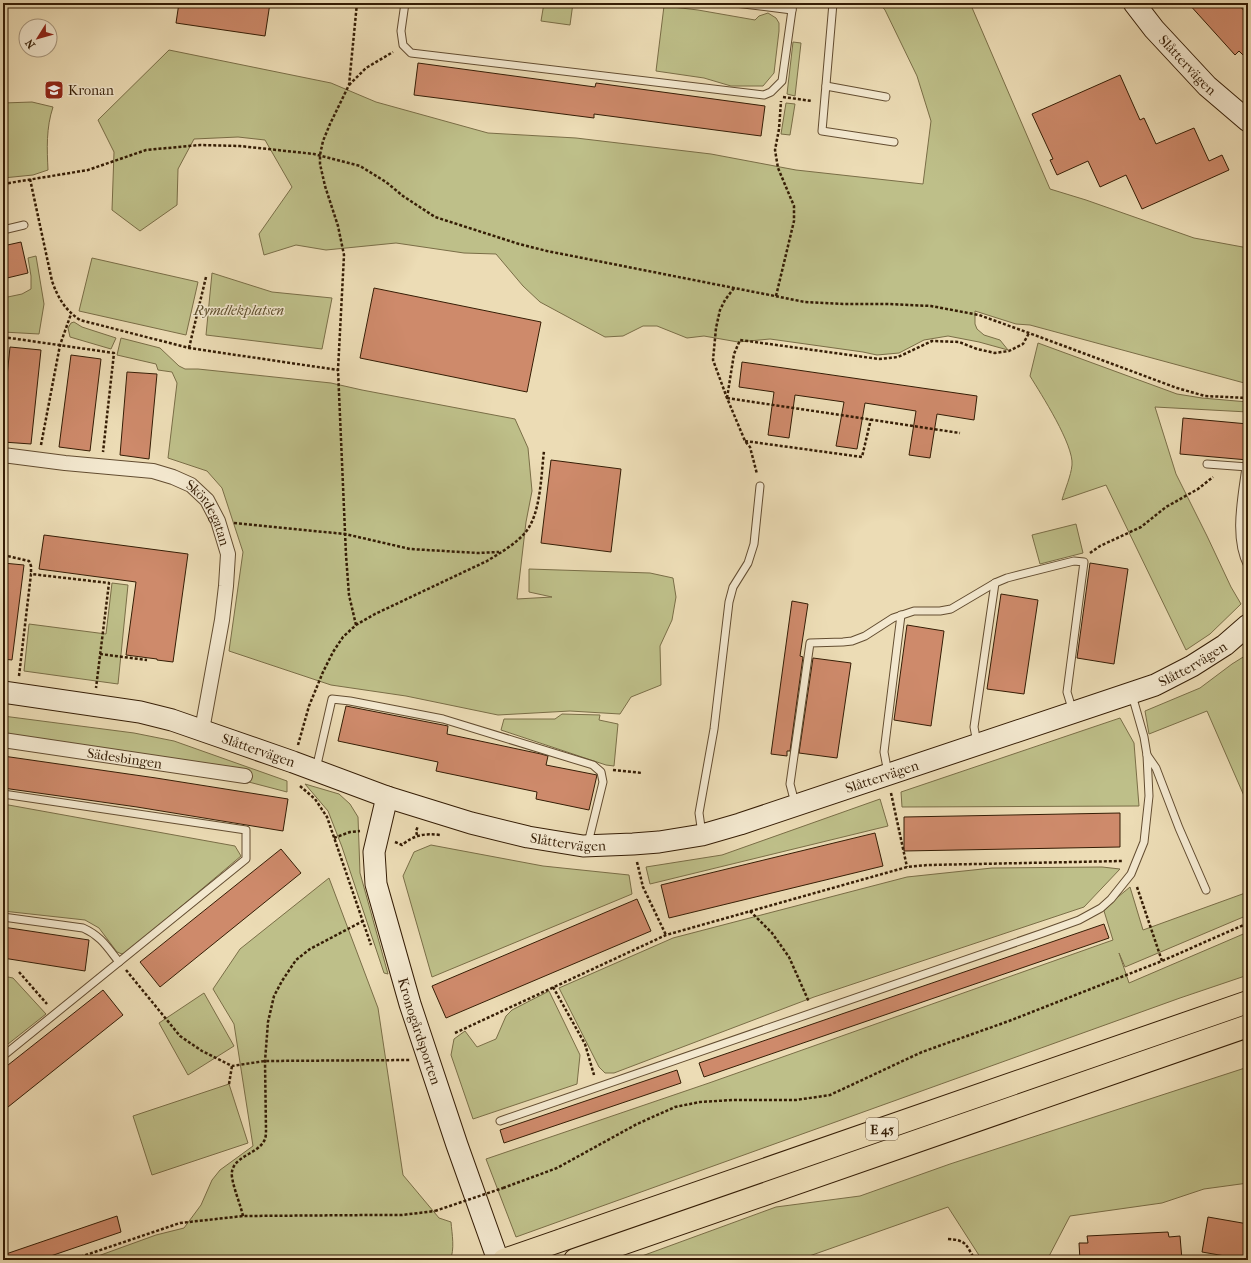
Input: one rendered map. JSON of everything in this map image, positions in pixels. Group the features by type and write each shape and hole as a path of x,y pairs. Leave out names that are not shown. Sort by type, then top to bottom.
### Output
{"highway":[{"name":"E 45","path":"506,1259 1248,1002"},
{"name":"E 45","path":"575,1260 1248,1026"}],"street":[{"name":"Slåttervägen","path":"1134,3 1154,29 1207,86 1248,121"},
{"name":"Skördegatan","path":"3,455 153,470 191,485 207,500 218,521 228,554 222,620 202,730"},
{"name":"Slåttervägen","path":"11,686 140,712 172,720 316,770 387,797 471,823 520,836 588,845 633,844 659,842 702,835 796,805 890,783 978,745 1155,685 1192,666 1225,645 1248,625"},
{"name":"Sädesbingen","path":"3,740 246,776"},
{"name":"Kronogårdsporten","path":"387,797 374,852 376,884 410,1004 457,1145 506,1259"}],"lane":[{"path":"405,3 401,31 403,45 411,53 764,95 771,92 782,81 792,7 735,3"},
{"path":"834,3 822,131 894,142"},
{"path":"826,86 886,97"},
{"path":"3,230 24,225"},
{"path":"1207,464 1247,467 1239,531 1241,548 1248,566"},
{"path":"702,835 699,813 714,729 729,602 733,587 748,563 754,544 760,486"},
{"path":"796,805 790,784 810,643 852,641 865,636 893,618 901,615 914,611 940,611 951,609 995,583 1007,578 1074,561 1084,562 1067,692 1073,714"},
{"path":"978,745 974,727 995,583"},
{"path":"890,783 884,752 901,615"},
{"path":"500,1121 1079,920 1102,908 1131,874 1144,842 1149,796 1147,755 1144,737 1132,693"},
{"path":"316,770 332,699 350,701 443,719 593,765 601,772 603,782 588,845"},
{"path":"1147,755 1156,768 1179,828 1206,890"},
{"path":"3,794 246,830 246,859 3,1056"},
{"path":"3,917 83,928 92,932 101,939 119,962"}],"path":[{"path":"349,85 357,3"},
{"path":"356,625 349,595 338,370 344,255 338,226 325,186 320,164 320,155 322,141 349,85 366,68 403,45"},
{"path":"776,296 794,222 794,206 778,168 775,150 779,129 781,96 824,103"},
{"path":"3,184 88,170 146,150 200,145 240,146 320,155 360,166 386,182 403,196 435,217 547,252 804,302 931,306 979,315 1191,392 1205,396 1248,398"},
{"path":"30,180 56,295 71,314 80,320 189,348 338,370"},
{"path":"189,348 206,277"},
{"path":"734,288 720,310 716,328 713,360 726,398 745,441 750,447 760,486"},
{"path":"39,459 60,345 71,314"},
{"path":"726,398 734,354 740,340 879,359 898,358 932,341 960,342 977,349 995,353 1009,351 1022,344 1029,332"},
{"path":"3,336 114,353 101,466"},
{"path":"726,398 960,433"},
{"path":"745,441 862,457 870,419"},
{"path":"1078,562 1100,546 1141,527 1166,507 1198,489 1227,466"},
{"path":"218,521 345,534 410,549 478,553 501,552"},
{"path":"3,555 29,561 31,566 31,574 11,686"},
{"path":"31,574 109,583 96,691"},
{"path":"100,654 147,660"},
{"path":"601,772 614,770 642,774"},
{"path":"890,783 907,867"},
{"path":"633,844 641,880 666,935"},
{"path":"455,1034 666,935 907,867 1137,861"},
{"path":"1131,874 1134,877 1162,960"},
{"path":"750,911 772,933 789,957 814,1013"},
{"path":"243,1216 232,1176 233,1166 241,1159 258,1149 265,1140 265,1061 268,1022 274,996 296,960 310,949 363,921"},
{"path":"71,1260 180,1223 243,1216 376,1216 435,1211 557,1168 637,1124 675,1107 700,1102 732,1100 796,1100 830,1095 922,1052 1009,1022 1162,960 1248,923"},
{"path":"119,962 180,1036 202,1052 232,1066 265,1061 412,1060"},
{"path":"19,972 56,1014"},
{"path":"553,988 585,1044 598,1088"},
{"path":"229,1084 232,1066"},
{"path":"948,1239 960,1240 965,1244 975,1260"}],"green space":[{"path":"544,3 573,3 570,25 541,21"},
{"path":"879,3 970,3 1050,189 1194,238 1248,248 1248,384 1030,325 1016,324 975,311 975,324 977,329 984,335 1000,340 1008,350 979,342 948,336 924,340 899,353 877,355 770,339 738,342 704,336 687,338 657,326 643,326 623,336 605,337 540,302 523,286 496,254 464,253 396,243 326,250 296,245 264,255 259,234 292,187 265,140 238,137 194,139 178,169 177,205 140,231 112,210 114,152 98,120 169,50 331,83 376,102 488,133 576,138 711,154 796,170 923,184 931,121 917,76 885,10"},
{"path":"664,6 698,10 755,20 759,16 768,13 776,18 779,23 774,73 763,86 731,86 704,78 656,71"},
{"path":"793,42 801,43 795,96 787,94"},
{"path":"32,102 53,107 48,131 48,170 33,175 3,178 3,103"},
{"path":"786,103 795,104 790,135 781,134"},
{"path":"36,256 44,304 39,334 3,332 3,298 22,294 31,289 31,276 28,258"},
{"path":"92,258 198,282 186,335 79,311"},
{"name":"Rymdlekplatsen","path":"212,273 272,292 332,298 322,349 206,335"},
{"path":"74,322 82,327 116,338 111,349 70,337 68,328 71,323"},
{"path":"121,338 160,348 179,366 185,369 198,369 331,383 515,419 528,448 532,491 526,522 517,599 552,597 529,592 529,569 650,573 673,578 676,597 672,620 660,646 661,685 631,697 620,714 570,711 498,715 406,696 331,685 229,651 243,552 222,488 207,471 168,458 177,383 172,372 158,370 156,364 117,355"},
{"path":"1038,343 1177,394 1248,402 1248,412 1155,407 1176,474 1231,587 1241,604 1210,634 1186,650 1106,485 1062,500 1072,465 1071,456 1068,445 1056,420 1030,376"},
{"path":"1076,524 1083,553 1040,564 1032,535"},
{"path":"112,583 128,585 118,684 24,671 29,624 106,634"},
{"path":"1248,654 1248,805 1207,711 1149,734 1145,711 1200,688"},
{"path":"562,714 600,715 599,720 618,724 614,766 606,765 501,730 504,719 555,719"},
{"path":"3,716 134,733 174,741 287,781 287,792 153,757 3,735"},
{"path":"1120,718 1134,743 1139,806 902,807 901,792"},
{"path":"305,784 339,794 350,804 358,817 360,873 388,974 384,973 342,847 328,811"},
{"path":"880,799 888,826 650,884 646,867 722,855"},
{"path":"3,804 235,846 241,856 126,953 122,954 117,952 99,928 85,920 3,911"},
{"path":"431,845 543,866 629,875 632,894 432,977 403,876 414,852"},
{"path":"1102,867 1120,869 1084,907 814,997 614,1073 605,1073 599,1067 559,988 673,938 907,877 992,868"},
{"path":"329,878 378,1008 403,1175 439,1218 451,1222 453,1247 450,1260 87,1260 156,1235 184,1228 201,1205 212,1180 220,1170 253,1146 234,1024 213,989 240,949"},
{"path":"1130,887 1143,930 1248,892 1248,915 1125,967 1119,953 1129,983 1248,932 1248,975 1180,998 516,1237 486,1159 709,1083 1113,940 1104,911 1113,901"},
{"path":"3,976 13,978 46,1014 3,1048"},
{"path":"549,991 580,1055 577,1084 473,1119 451,1055 454,1039 465,1031 477,1047 496,1039 506,1016 512,1010"},
{"path":"204,993 234,1046 188,1075 159,1023"},
{"path":"1248,1067 1248,1183 1204,1189 1162,1203 1070,1216 1047,1260 982,1260 948,1207 798,1260 631,1260 776,1207 860,1196 950,1164"},
{"path":"229,1084 248,1143 152,1175 133,1116"}],"building":[{"path":"179,3 270,3 265,36 176,23"},
{"path":"1188,3 1237,3 1248,15 1248,60 1239,51 1235,55"},
{"path":"418,63 595,87 596,83 765,106 761,136 594,114 594,118 414,95"},
{"path":"1120,75 1140,120 1144,118 1156,144 1194,128 1209,161 1222,155 1229,170 1142,209 1126,175 1100,187 1088,161 1057,175 1050,160 1053,159 1032,114"},
{"path":"21,242 28,273 3,279 3,246"},
{"path":"374,288 541,322 527,392 360,358"},
{"path":"10,347 41,350 31,444 3,442 3,416"},
{"path":"71,355 101,359 90,451 59,447"},
{"path":"742,362 977,396 974,420 937,414 930,458 909,455 916,411 865,403 857,449 836,446 844,402 795,395 789,438 768,435 774,392 739,387"},
{"path":"127,372 157,374 149,459 120,455"},
{"path":"1183,418 1248,424 1248,460 1180,454"},
{"path":"551,460 621,469 611,552 541,543"},
{"path":"44,535 188,554 173,662 126,655 136,582 39,569"},
{"path":"3,563 24,565 12,660 3,659"},
{"path":"1090,563 1128,569 1114,664 1077,658"},
{"path":"1001,594 1038,600 1024,694 987,689"},
{"path":"792,601 808,604 800,656 803,657 790,751 787,751 787,756 771,754"},
{"path":"907,625 944,631 931,726 894,720"},
{"path":"813,658 851,663 837,758 799,753"},
{"path":"346,706 448,726 447,734 541,754 548,756 546,765 597,775 589,810 536,799 537,792 436,771 438,762 338,741"},
{"path":"3,756 288,799 283,831 137,807 3,788"},
{"path":"1120,813 1120,847 904,851 904,817"},
{"path":"875,833 883,866 669,918 661,885"},
{"path":"281,849 301,873 160,987 140,962"},
{"path":"637,899 651,931 446,1018 432,986"},
{"path":"1104,924 1109,938 704,1077 699,1063"},
{"path":"3,927 89,940 85,971 3,958"},
{"path":"103,990 123,1015 3,1111 3,1069"},
{"path":"677,1070 681,1083 504,1143 500,1130"},
{"path":"117,1216 121,1232 39,1260 3,1260 3,1255"},
{"path":"1208,1217 1248,1224 1248,1260 1202,1252"},
{"path":"1168,1232 1169,1237 1180,1236 1182,1260 1080,1260 1079,1243 1088,1243 1087,1236"}],"place":[{"name":"Kronan","path":"54,90"}]}
